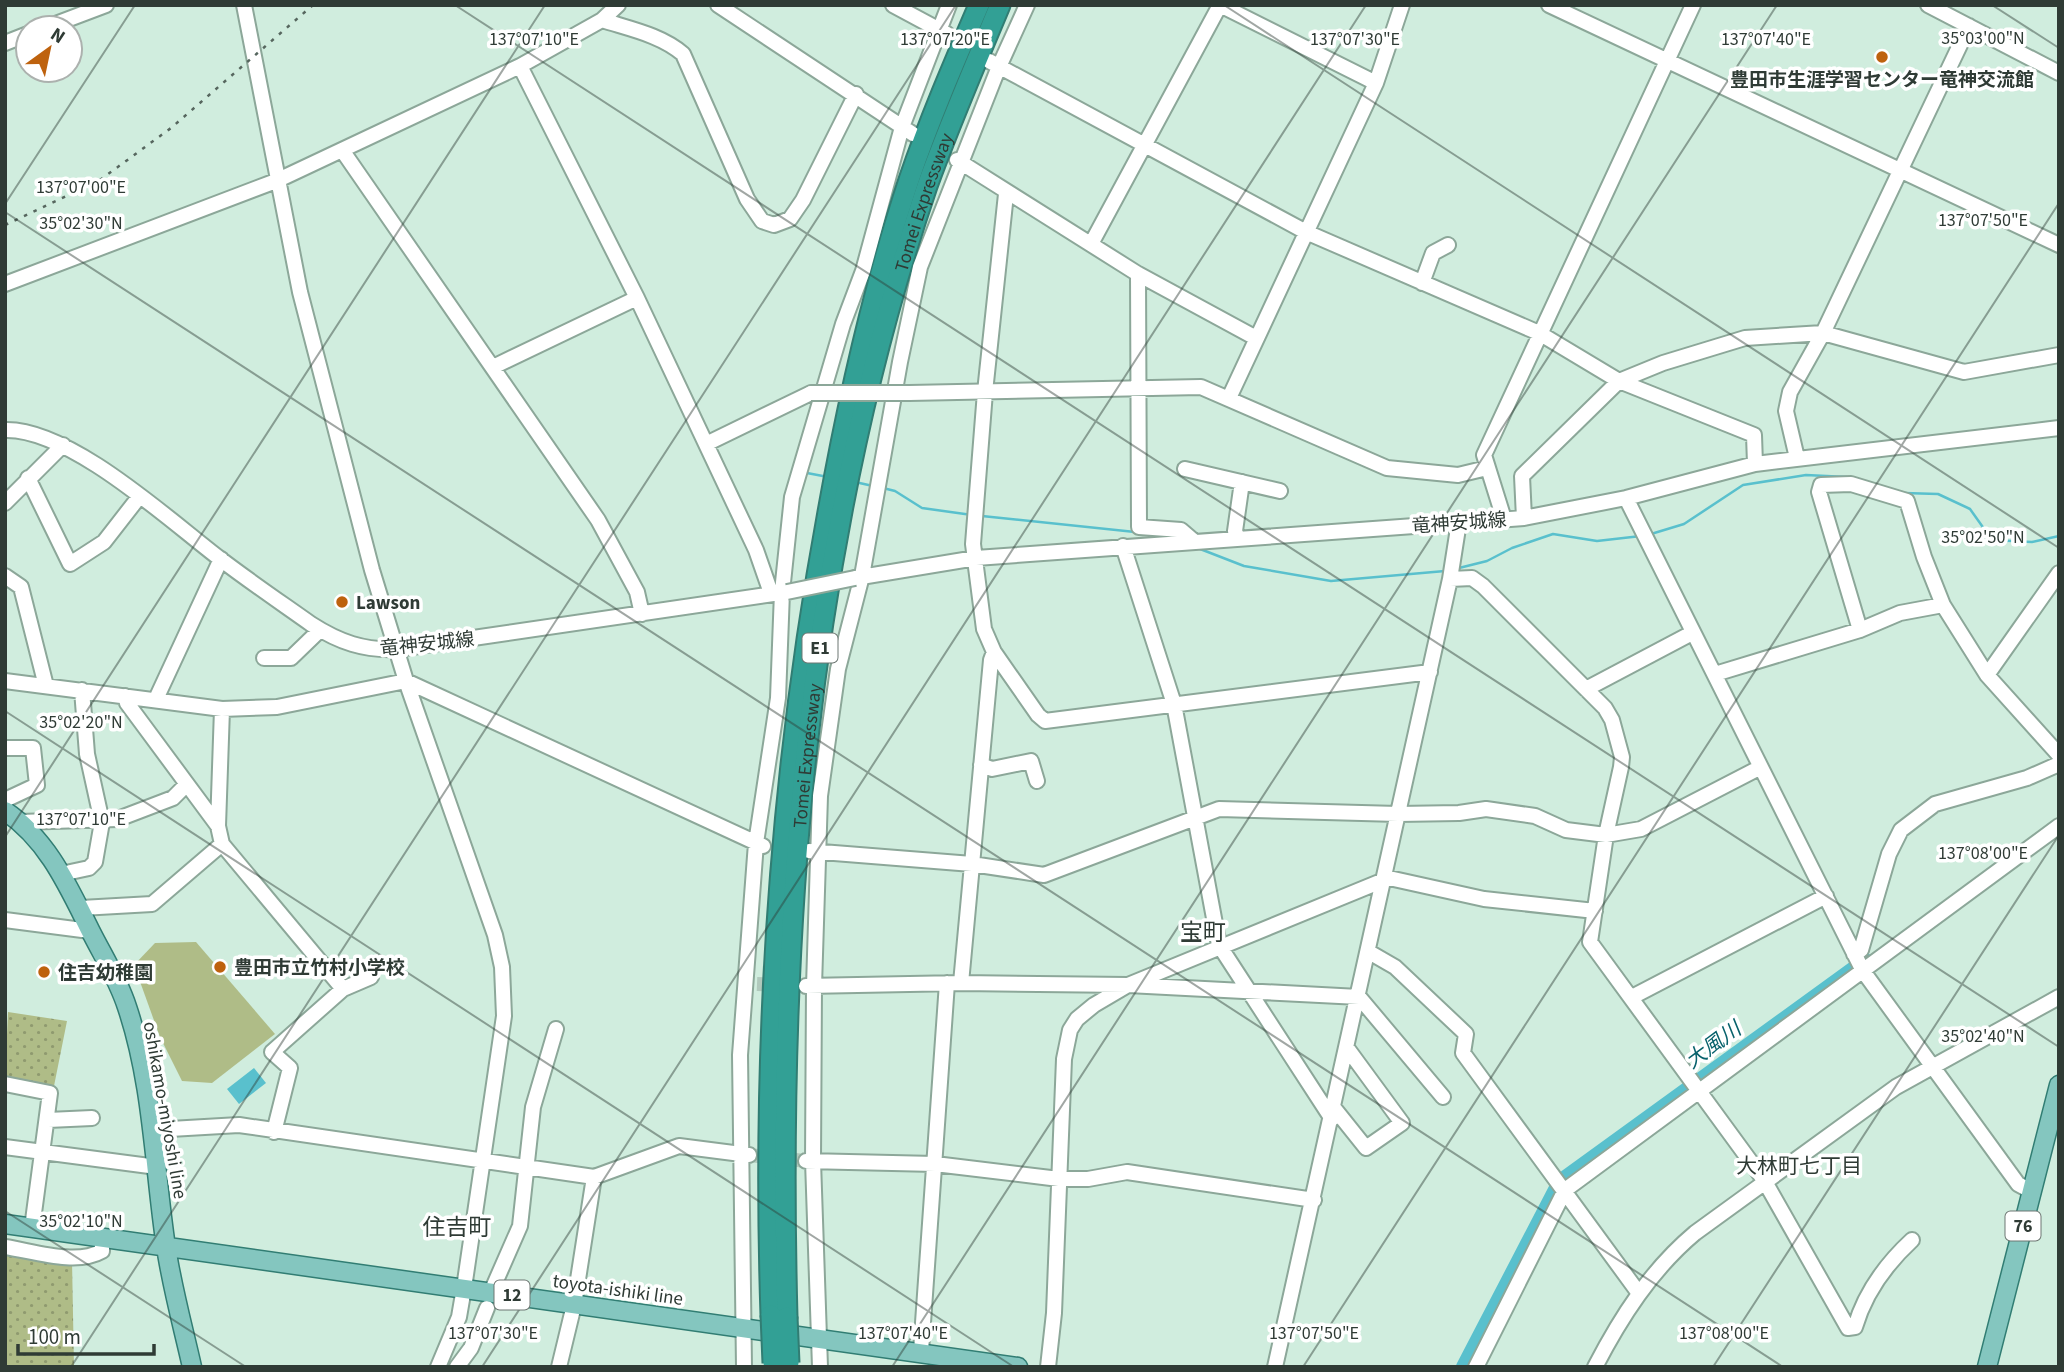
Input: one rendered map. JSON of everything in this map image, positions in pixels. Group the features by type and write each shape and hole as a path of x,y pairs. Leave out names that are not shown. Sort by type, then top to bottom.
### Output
{"highway":[{"name":"Tomei Expressway","path":"782,1365 767,1119 774,942 802,656 835,470 870,313 909,180 979,5"},
{"name":"Tomei Expressway","path":"779,1316 789,931 817,663 851,474 888,318 941,149 1000,5"}],"main road":[{"name":"oshikamo-miyoshi line","path":"9,814 38,839 61,874 107,959 127,1005 139,1049 153,1130 166,1248 192,1367"},
{"name":"76","path":"1987,1367 2059,1085"},
{"name":"toyota-ishiki line","path":"5,1224 464,1288 489,1300 574,1305 921,1351 1018,1367"}],"street":[{"path":"82,14 106,5"},
{"path":"244,5 276,181 300,292 372,570 406,681 495,935 502,967 504,1016 464,1288 458,1317 438,1367"},
{"path":"5,284 59,265 112,241 276,181 520,66 602,20 618,5"},
{"path":"719,5 908,130"},
{"path":"893,5 942,32"},
{"path":"744,1367 744,1154 740,1055 751,982 760,844 778,698 780,592 792,497 843,324 863,271 949,5"},
{"path":"820,1367 809,1161 809,986 820,796 838,669 859,577 920,267 994,65 1027,5"},
{"path":"1091,244 1220,5 1376,83"},
{"path":"1229,398 1376,83 1402,5"},
{"path":"1549,5 2059,245"},
{"path":"1504,519 1484,455 1693,5"},
{"path":"1928,5 2059,73"},
{"path":"602,20 652,36 673,45 683,54 747,199 762,221 774,225 790,219 803,200 856,94"},
{"path":"1797,458 1786,411 1790,392 1823,333 1969,26"},
{"path":"994,65 1306,232 1539,334 1619,381 1754,435 1755,464"},
{"path":"520,66 637,298 756,550 780,592"},
{"path":"342,150 611,540 637,592 642,614"},
{"path":"959,162 1006,194 1138,274 1256,338"},
{"path":"1006,194 985,392 973,544 984,629 995,652 1038,715 1045,721 1430,672"},
{"path":"1422,283 1433,253 1448,245"},
{"path":"1138,274 1136,386 1139,527 1181,530 1195,542"},
{"path":"493,367 637,298"},
{"path":"1524,517 1522,476 1619,381 1663,363 1745,338 1823,333 1964,372 2059,355"},
{"path":"706,444 811,393 1201,387 1387,468 1458,475 1487,468"},
{"name":"竜神安城線","path":"5,430 23,429 63,445 139,497 320,630 357,647 398,649 642,614 976,558 1524,517 1626,498 1755,464 2059,428"},
{"path":"5,503 63,445"},
{"path":"1185,470 1280,491"},
{"path":"28,478 70,564 104,542 139,497"},
{"path":"1238,539 1236,531 1242,482"},
{"path":"1860,629 1819,492 1821,485 1851,484 1905,498 1943,605 1987,675 2059,755"},
{"path":"1626,498 1863,971 2018,1184 2031,1191"},
{"path":"1275,1367 1430,672 1459,522"},
{"path":"1123,546 1174,704 1193,818 1219,945 1333,1113 1366,1148 1402,1123 1347,1048"},
{"path":"156,699 221,559"},
{"path":"1987,675 2059,573"},
{"path":"5,576 21,587 46,686"},
{"path":"1450,579 1472,579 1483,586 1609,713 1622,757 1606,835 1590,942 1764,1180 1847,1328 1855,1327 1866,1298 1885,1269 1912,1240"},
{"path":"1715,674 1860,629 1900,613 1943,605"},
{"path":"264,657 291,658 320,630"},
{"path":"1586,689 1692,633"},
{"path":"921,1351 934,1164 954,983 972,864 991,660 995,652"},
{"path":"5,681 222,709 277,707 406,681 760,844"},
{"path":"61,874 89,868 95,862 102,822 88,754 82,690"},
{"path":"125,696 127,703 218,827"},
{"path":"222,709 218,827 222,844 343,989"},
{"path":"5,748 33,748 37,785 9,814"},
{"path":"981,765 992,769 1031,761 1037,782"},
{"path":"1854,954 1861,950 1889,854 1901,830 1935,804 2027,778 2059,764"},
{"path":"815,851 972,864 1044,875 1219,809 1398,814 1459,813 1486,809 1535,816 1566,830 1606,835 1641,828 1759,768"},
{"path":"9,814 102,822 118,819 139,809 158,806 173,799 187,784"},
{"path":"1476,1367 1565,1190 2059,826"},
{"path":"81,908 152,904 222,844"},
{"path":"1048,1367 1055,1313 1063,1059 1069,1030 1085,1011 1128,985 1219,945 1389,878 1483,900 1595,911"},
{"path":"1632,997 1826,896"},
{"path":"5,920 90,930"},
{"path":"1369,952 1395,967 1466,1034 1463,1053 1638,1292"},
{"path":"274,1132 289,1068 272,1052 343,989 371,977"},
{"path":"809,986 954,983 1128,985 1359,997 1443,1097"},
{"path":"1595,1367 1638,1292 1677,1248 1764,1180 1882,1096 1931,1066 2059,997"},
{"path":"457,1367 471,1348 520,1226 533,1107 556,1029"},
{"path":"5,1084 48,1090 50,1093 32,1228"},
{"path":"48,1119 92,1118"},
{"path":"153,1130 239,1125 274,1132 407,1146 484,1161 594,1177 679,1146 744,1154"},
{"path":"5,1147 157,1167"},
{"path":"809,1161 934,1164 1059,1179 1088,1180 1127,1172 1314,1200"},
{"path":"559,1367 574,1305 594,1177"},
{"path":"5,1247 70,1257 93,1256 102,1251 102,1238"}],"green space":[{"path":"196,942 275,1034 212,1083 182,1081 160,1037 134,965 155,943"},
{"path":"8,1012 67,1021 54,1086 5,1080"},
{"path":"5,1251 72,1260 74,1367 5,1367"}],"water":[{"path":"254,1068 266,1083 239,1104 227,1089"}],"waterway":[{"path":"807,473 828,477"},
{"path":"1651,534 1684,524 1743,485 1806,475 1847,477"},
{"path":"855,482 873,486"},
{"path":"883,488 895,491 922,508 972,515"},
{"path":"1904,493 1938,494 1970,509 1992,540 2032,542 2059,536"},
{"path":"982,516 1135,532"},
{"path":"1455,569 1487,561 1512,548 1553,534 1597,541 1641,536"},
{"path":"1195,547 1244,566 1331,581 1445,571"},
{"name":"大風川","path":"1464,1367 1556,1190 1567,1177 1865,961"}],"tunnel":[{"path":"757,984 782,985"},
{"path":"749,1155 806,1161"}],"railway":[{"path":"5,225 100,180 171,128 313,5"}],"place":[{"name":"豊田市生涯学習センター竜神交流館","path":"1882,57"},
{"name":"Lawson","path":"342,602"},
{"name":"豊田市立竹村小学校","path":"220,967"},
{"name":"住吉幼稚園","path":"44,972"}],"district":[{"name":"宝町","path":"1203,932"},
{"name":"大林町七丁目","path":"1799,1166"},
{"name":"住吉町","path":"457,1227"}]}
